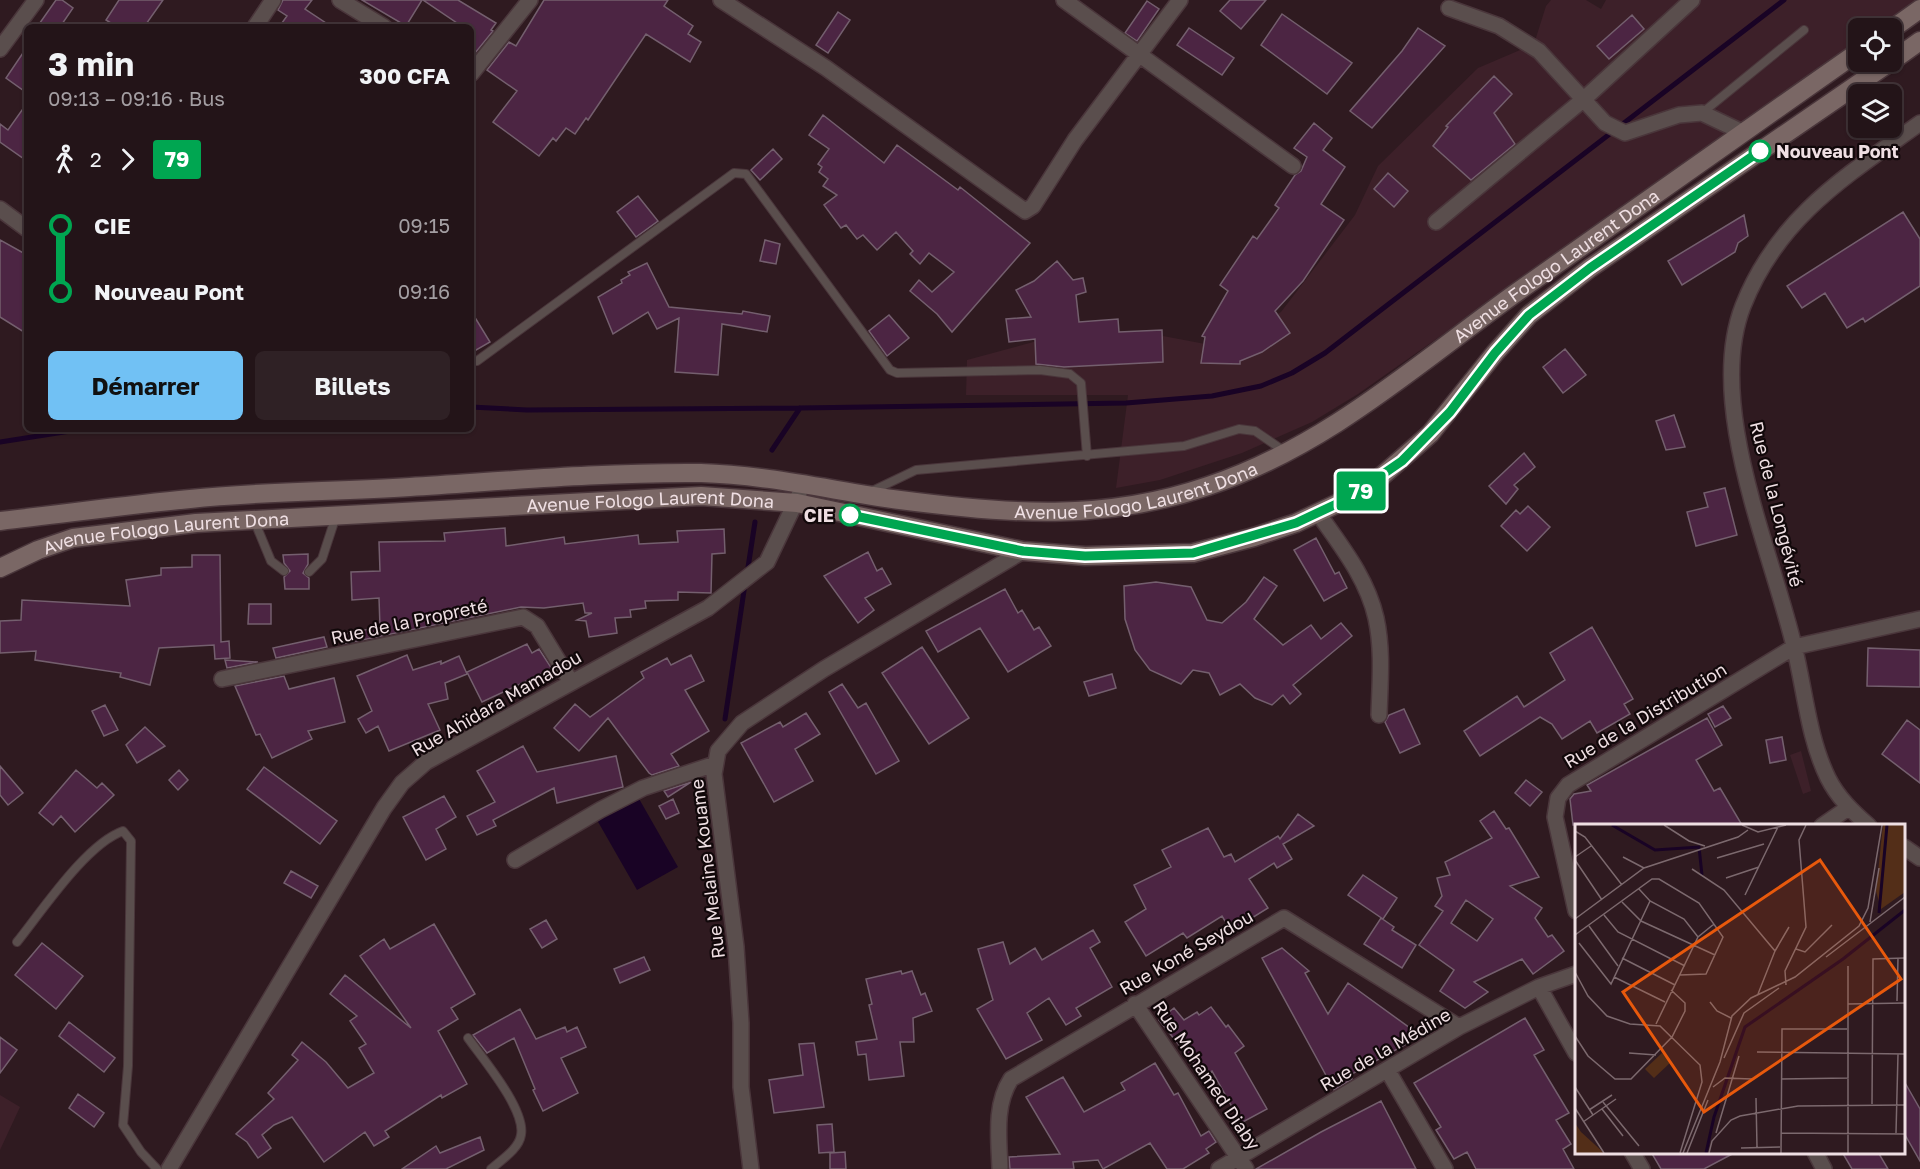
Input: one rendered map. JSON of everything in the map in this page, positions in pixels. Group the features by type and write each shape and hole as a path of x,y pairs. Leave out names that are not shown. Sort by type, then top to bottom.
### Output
{"main road":[{"path":"1902,22 1920,9"},
{"name":"Avenue Fologo Laurent Dona","path":"1902,53 1920,41"},
{"name":"Avenue Fologo Laurent Dona","path":"0,521 192,498 626,473 755,476 867,494 1037,513 1100,511 1206,487 1250,470 1286,452 1365,407 1509,299 1848,59"},
{"name":"Avenue Fologo Laurent Dona","path":"0,568 38,550 73,538 196,524 701,496 797,503 1023,551 1085,556 1193,553 1265,533 1318,513 1366,488 1402,461 1450,412 1513,331 1538,309 1590,268 1875,72"}],"street":[{"path":"0,49 36,0"},
{"path":"257,24 273,0"},
{"path":"340,0 379,24"},
{"path":"474,70 530,0"},
{"path":"721,0 826,68 1025,211 1033,206 1075,140 1180,0"},
{"path":"1064,0 1293,166"},
{"path":"1436,222 1584,99 1692,0"},
{"path":"1449,8 1499,26 1539,51 1605,123 1625,132 1679,115 1702,113 1744,133"},
{"name":"Rue de la Longévité","path":"1868,824 1848,808 1829,779 1818,752 1805,706 1794,647 1746,471 1736,420 1731,376 1733,337 1744,305 1760,273 1800,214 1826,191 1920,123"},
{"path":"0,209 24,227"},
{"name":"Rue Ahïdara Mamadou","path":"169,1169 384,808 402,783 426,762 708,608 746,581 767,562 797,503 802,483"},
{"path":"1318,513 1355,567 1368,593 1376,618 1380,652 1379,715"},
{"name":"Rue Melaine Kouame","path":"752,1169 741,1087 741,1023 736,947 714,764 723,744 742,723 824,669 1023,551"},
{"name":"Rue de la Propreté","path":"222,679 523,617 537,626 571,682"},
{"path":"1794,647 1920,619"},
{"name":"Rue de la Distribution","path":"1575,907 1555,817 1558,798 1568,785 1794,647"},
{"path":"515,860 600,810 643,788 714,764"},
{"path":"1824,824 1848,808"},
{"path":"1905,848 1920,858"},
{"name":"Rue Koné Seydou","path":"1000,1169 999,1112 1004,1089 1011,1079 1284,918 1459,1027"},
{"name":"Rue de la Médine","path":"1219,1169 1242,1162 1459,1027 1539,987 1575,974"},
{"path":"1539,987 1575,1051"},
{"name":"Rue Mohamed Diaby","path":"1135,1004 1242,1162"},
{"path":"1388,1071 1445,1169"},
{"path":"1633,1154 1642,1169"},
{"path":"1816,1154 1824,1169"}],"lane":[{"path":"1702,113 1804,30"},
{"path":"477,361 734,173 746,174 890,370 897,373 1040,370 1070,374 1081,383 1087,456"},
{"path":"867,494 888,481 916,470 979,462 1087,456 1184,446 1239,429 1255,431 1286,452"},
{"path":"309,572 322,559 336,516"},
{"path":"254,520 271,561 284,571"},
{"path":"17,942 64,882 109,836 123,831 131,842 128,1066 123,1125 141,1152 157,1169"},
{"path":"468,1038 507,1094 521,1121 521,1136 513,1150 491,1169"}],"shaded area":[{"path":"1551,0 1586,0 1601,9 1606,0 1919,0 1893,18 1848,18 1848,50 1358,394 1312,422 1242,453 1160,480 1116,488 1128,395 966,395 967,360 1081,329 1142,332 1221,347 1281,312 1355,215 1378,166 1478,68 1534,44 1546,6"},
{"path":"1801,751 1811,791 1803,794 1790,755"},
{"path":"638,797 678,867 637,890 597,820"},
{"path":"0,1095 20,1107 0,1150"}],"building":[{"path":"56,0 62,0 73,8 62,24 39,24"},
{"path":"119,0 163,0 146,24 112,24 106,20"},
{"path":"283,0 312,0 305,9 328,24 281,24 287,16 278,10"},
{"path":"362,0 422,0 407,24 403,24"},
{"path":"423,0 458,0 496,23 491,30 493,31 474,54 474,24 459,24"},
{"path":"544,0 668,0 664,6 693,26 688,34 701,42 690,62 646,34 588,120 586,118 575,134 566,128 556,141 553,138 539,156 493,122 517,91 487,70 509,42 516,46"},
{"path":"1230,0 1266,0 1241,29 1220,11"},
{"path":"1147,1 1159,9 1137,41 1125,33"},
{"path":"838,12 850,20 828,53 816,45"},
{"path":"1282,14 1352,63 1327,94 1261,45"},
{"path":"1632,15 1644,29 1609,59 1597,46"},
{"path":"1189,28 1234,58 1222,75 1177,45"},
{"path":"1418,28 1445,46 1372,128 1350,111 1402,51"},
{"path":"24,51 24,91 6,78"},
{"path":"1494,76 1512,94 1494,113 1515,144 1471,180 1433,146 1448,127 1446,126"},
{"path":"24,107 24,159 0,142 0,124 8,130"},
{"path":"823,115 884,163 897,145 958,190 960,187 1030,243 952,332 937,314 910,291 919,280 932,292 954,272 929,253 920,264 910,254 913,251 896,232 877,250 863,235 857,239 846,225 841,228 824,205 837,195 823,186 828,179 819,172 822,167 818,164 829,149 809,135"},
{"path":"1314,123 1332,138 1323,150 1345,167 1321,204 1344,220 1303,281 1275,311 1290,333 1262,352 1240,361 1240,364 1201,363 1205,337 1202,336 1228,291 1220,285 1253,236 1257,239 1279,208 1275,205 1295,175 1301,171 1307,157 1294,148"},
{"path":"773,149 782,159 760,180 751,170"},
{"path":"1388,173 1408,191 1394,207 1374,189"},
{"path":"638,196 658,221 636,237 617,212"},
{"path":"1903,212 1920,239 1920,286 1865,322 1863,318 1847,328 1825,293 1802,308 1787,286"},
{"path":"1744,215 1748,236 1738,243 1735,252 1682,285 1668,261"},
{"path":"0,240 24,253 24,332 0,317"},
{"path":"765,240 780,244 776,264 760,261"},
{"path":"1057,261 1073,280 1083,278 1086,292 1076,295 1079,322 1118,319 1119,332 1162,330 1163,362 1064,367 1036,364 1035,339 1009,342 1006,319 1031,317 1016,290 1034,281"},
{"path":"647,263 669,307 742,314 743,311 770,316 767,332 722,324 718,375 675,372 679,318 657,329 648,312 613,334 598,297 622,283 621,280 630,275 628,272"},
{"path":"889,315 909,338 887,356 869,331"},
{"path":"474,316 490,342 474,351"},
{"path":"1565,349 1586,375 1563,393 1543,367"},
{"path":"1674,415 1685,447 1666,450 1656,421"},
{"path":"1524,453 1535,467 1514,485 1518,489 1506,504 1489,486"},
{"path":"1725,488 1737,535 1696,546 1687,512 1708,507 1704,493"},
{"path":"1528,506 1550,527 1527,551 1501,526 1516,510 1520,514"},
{"path":"505,528 506,546 564,537 565,544 638,535 639,544 678,542 677,531 724,529 725,553 712,554 711,593 678,592 678,600 645,601 646,608 630,610 631,617 615,618 617,633 589,637 586,621 577,620 592,613 585,613 583,603 544,608 521,607 343,644 339,635 380,627 379,598 352,600 351,572 380,571 379,542 445,541 444,533"},
{"path":"1316,538 1335,574 1339,572 1347,588 1324,601 1294,550"},
{"path":"868,552 877,571 882,568 891,584 865,598 874,610 858,623 824,576"},
{"path":"308,554 308,564 303,573 309,578 309,589 285,589 284,577 290,571 284,563 283,555"},
{"path":"192,555 220,555 221,642 229,641 230,658 215,659 214,645 159,648 150,685 120,677 121,673 35,660 36,651 0,653 0,621 21,620 22,600 130,606 126,580 161,575 161,568 192,567"},
{"path":"1264,577 1277,586 1254,619 1283,645 1311,625 1321,639 1341,623 1352,636 1293,685 1301,694 1290,704 1283,695 1272,705 1255,698 1240,684 1220,695 1209,673 1193,670 1181,684 1150,670 1135,650 1125,619 1124,586 1156,582 1191,587 1207,620 1222,623 1246,602"},
{"path":"1005,589 1018,613 1022,610 1034,630 1039,627 1051,646 1008,672 980,628 938,652 926,631"},
{"path":"249,604 271,604 271,624 248,624"},
{"path":"1592,627 1633,699 1624,704 1630,714 1597,733 1590,721 1562,739 1552,724 1540,717 1480,756 1464,731 1517,696 1524,707 1565,680 1550,653"},
{"path":"324,637 327,647 276,658 273,648"},
{"path":"527,644 532,653 539,649 552,669 482,702 467,672"},
{"path":"922,647 969,718 929,744 882,673"},
{"path":"1868,648 1920,650 1920,687 1867,686"},
{"path":"407,655 413,670 441,661 441,664 459,656 467,674 445,683 448,699 428,704 440,730 389,751 378,726 366,733 358,719 372,711 357,676"},
{"path":"691,655 704,681 685,690 709,731 671,754 679,766 652,775 649,773 608,718 579,751 554,728 575,704 590,717 644,678 641,672 667,658 671,665"},
{"path":"225,660 258,662 227,668"},
{"path":"1112,674 1116,688 1089,696 1084,682"},
{"path":"284,676 289,689 334,678 345,722 308,731 312,739 272,758 260,734 256,735 235,686"},
{"path":"842,684 858,708 866,703 899,761 876,774 829,692"},
{"path":"105,705 118,730 104,736 92,711"},
{"path":"1723,706 1731,718 1715,727 1708,714"},
{"path":"1404,709 1420,744 1400,753 1385,722 1389,715"},
{"path":"806,713 820,734 795,749 813,781 774,802 741,743 780,722 783,727"},
{"path":"1707,718 1722,745 1696,760 1714,791 1720,788 1741,824 1573,825 1570,799 1574,794 1591,791 1587,785"},
{"path":"1907,720 1920,730 1920,783 1882,754"},
{"path":"145,727 165,746 137,763 126,745"},
{"path":"1782,737 1786,760 1770,763 1766,740"},
{"path":"523,746 537,772 616,756 623,787 557,803 554,788 493,820 496,826 477,835 467,816 495,802 477,771"},
{"path":"0,766 23,793 8,805 0,795"},
{"path":"264,767 337,821 320,844 247,789"},
{"path":"76,770 97,788 102,783 114,795 75,832 61,816 53,825 39,813"},
{"path":"179,770 188,780 178,790 169,780"},
{"path":"1526,780 1542,792 1530,806 1515,793"},
{"path":"691,782 668,797 664,791"},
{"path":"444,796 456,817 436,829 446,849 426,860 403,817"},
{"path":"673,799 679,813 666,819 659,806"},
{"path":"1494,811 1506,829 1509,828 1539,877 1510,886 1542,908 1535,918 1548,937 1552,935 1564,951 1533,974 1522,959 1474,982 1488,992 1465,1008 1440,991 1454,970 1419,945 1443,911 1435,906 1442,896 1437,878 1450,875 1445,862 1492,838 1480,821","holes":["1466,900 1493,919 1477,941 1451,923"]},
{"path":"1298,814 1314,826 1283,844 1292,859 1277,868 1274,863 1249,879 1268,908 1231,931 1222,916 1187,938 1183,933 1146,956 1125,922 1146,909 1134,885 1171,867 1162,850 1208,828 1224,857 1231,854 1235,862 1278,836 1280,839"},
{"path":"291,871 318,886 311,898 284,883"},
{"path":"1363,875 1397,898 1383,919 1348,895"},
{"path":"1381,918 1394,927 1392,930 1416,945 1402,968 1364,944"},
{"path":"546,920 557,939 542,948 530,929"},
{"path":"434,924 475,994 451,1008 458,1019 438,1031 467,1084 442,1098 441,1095 385,1131 389,1137 374,1146 365,1132 324,1162 292,1117 274,1125 262,1135 271,1148 258,1158 247,1142 236,1134 274,1099 268,1093 298,1060 292,1055 302,1042 326,1062 348,1088 374,1073 359,1048 366,1044 350,1021 357,1016 330,994 345,975 411,1028 360,956 384,939 390,949"},
{"path":"1093,930 1100,942 1090,948 1112,987 1076,1008 1081,1016 1066,1025 1049,998 1027,1013 1042,1040 1006,1059 977,1009 993,1000 978,949 1003,942 1010,964 1035,948 1042,960"},
{"path":"42,943 83,976 56,1009 15,975"},
{"path":"1282,948 1309,971 1305,973 1328,1014 1348,983 1421,1036 1350,1075 1352,1079 1334,1090 1262,958"},
{"path":"644,957 650,970 620,983 614,969"},
{"path":"901,971 902,974 912,971 921,995 925,993 932,1011 913,1018 914,1042 900,1042 904,1076 869,1080 866,1054 858,1055 856,1042 877,1039 866,979"},
{"path":"1211,1007 1244,1046 1235,1053 1267,1109 1241,1123 1212,1071 1204,1076 1159,1020 1174,1008 1184,1020 1197,1012 1199,1015"},
{"path":"520,1009 536,1039 565,1027 567,1032 577,1027 586,1047 561,1058 578,1093 543,1111 514,1038 487,1053 473,1035"},
{"path":"1525,1018 1544,1050 1534,1055 1569,1113 1556,1120 1571,1144 1563,1149 1574,1169 1476,1169 1467,1152 1454,1159 1436,1130 1441,1127 1414,1083"},
{"path":"69,1022 115,1058 104,1072 59,1036"},
{"path":"0,1037 17,1050 0,1073"},
{"path":"814,1043 824,1107 774,1113 769,1080 803,1075 799,1044"},
{"path":"1155,1063 1174,1095 1178,1093 1201,1136 1209,1131 1216,1142 1206,1149 1209,1153 1183,1169 1167,1169 1150,1143 1103,1169 1098,1160 1073,1162 1074,1169 1010,1169 1009,1157 1060,1154 1026,1097 1063,1077 1084,1112 1125,1090 1121,1083"},
{"path":"1905,1083 1920,1109 1920,1161 1905,1135"},
{"path":"78,1094 104,1113 94,1127 69,1108"},
{"path":"1381,1101 1416,1169 1256,1169 1321,1132"},
{"path":"832,1124 834,1152 819,1153 817,1125"},
{"path":"480,1137 484,1150 446,1169 402,1169 436,1146 440,1153"},
{"path":"845,1152 846,1169 830,1169 830,1153"},
{"path":"1652,1154 1732,1154 1704,1169 1661,1169"},
{"path":"1843,1154 1879,1154 1888,1169 1852,1169"}],"waterway":[{"path":"474,407 527,410 1126,403 1212,396 1261,386 1292,373 1325,353 1784,0"},
{"path":"772,450 800,408"},
{"path":"0,442 64,432"},
{"path":"747,574 755,522"},
{"path":"725,719 745,584"}],"bus line":[{"name":"79","path":"850,515 1023,551 1085,556 1193,553 1296,523 1347,499 1375,482 1402,461 1450,412 1495,353 1529,315 1590,268 1760,151"}],"place":[{"name":"Nouveau Pont","path":"1760,151"},
{"name":"CIE","path":"850,515"}]}
